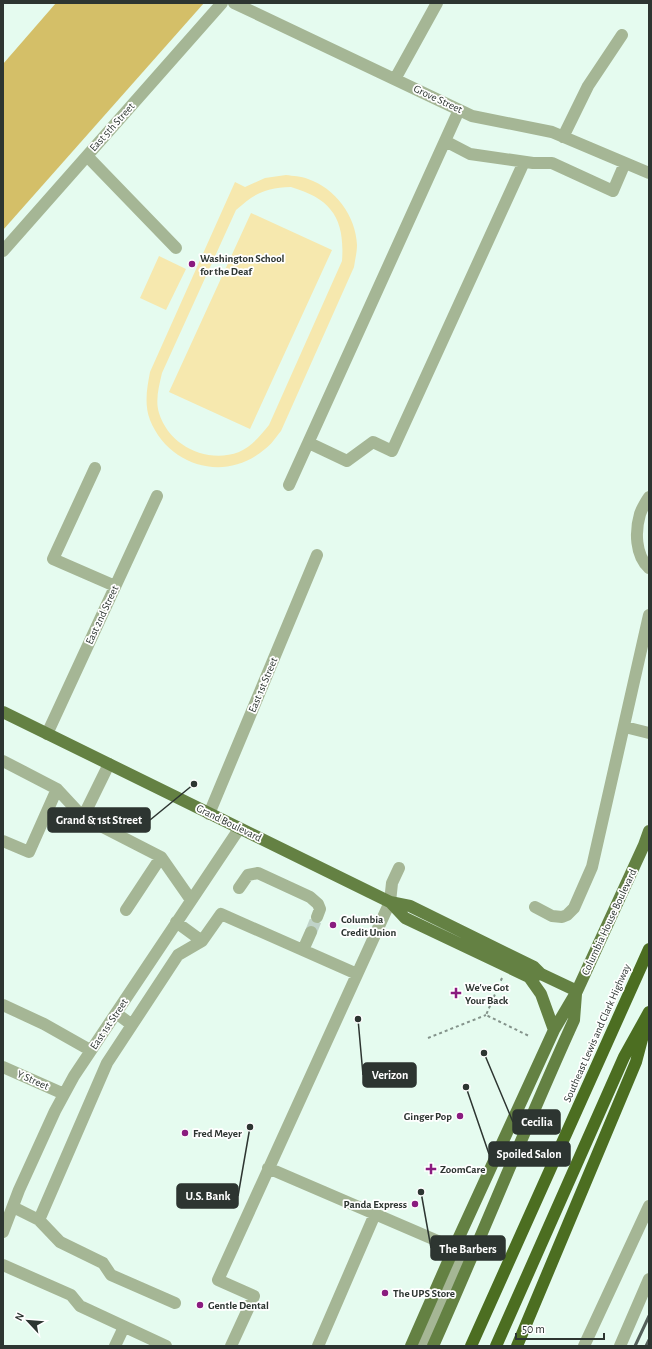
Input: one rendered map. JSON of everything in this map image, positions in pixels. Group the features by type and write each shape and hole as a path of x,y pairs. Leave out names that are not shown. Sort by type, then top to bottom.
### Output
{"highway":[{"name":"Southeast Lewis and Clark Highway","path":"472,1346 649,950"},
{"path":"496,1346 624,1057 649,1014"},
{"path":"517,1346 636,1062 649,1014"}],"main road":[{"name":"Grand Boulevard","path":"3,712 390,902 410,906 534,967 541,974 577,991"},
{"name":"Columbia House Boulevard","path":"411,1346 454,1248 554,1030 577,991 649,831"},
{"name":"Grand Boulevard","path":"390,902 405,918 529,977"},
{"path":"541,974 529,977 540,994 554,1030"},
{"name":"Columbia House Boulevard","path":"433,1346 483,1233 507,1171 574,1020 577,991"}],"street":[{"name":"East 5th Street","path":"3,251 222,3"},
{"name":"Grove Street","path":"234,3 472,116 552,132 649,173"},
{"path":"394,79 438,3"},
{"path":"563,137 588,86 622,35"},
{"path":"289,485 459,110"},
{"path":"445,142 470,154 524,162 552,163 613,191 625,163"},
{"path":"87,156 176,248"},
{"path":"309,443 347,461 373,442 392,451 524,162"},
{"path":"95,468 53,559 115,586"},
{"name":"East 2nd Street","path":"47,734 157,496"},
{"path":"649,497 640,513 636,539 644,563 649,568"},
{"name":"East 1st Street","path":"209,814 317,556"},
{"path":"535,907 557,917 567,915 574,908 592,867 625,727 649,615"},
{"path":"625,727 649,733"},
{"path":"3,761 57,789 83,817 161,857 191,900"},
{"path":"83,817 109,764"},
{"path":"3,841 29,852 57,789"},
{"name":"East 1st Street","path":"3,1232 19,1190 64,1094 90,1050 239,829"},
{"path":"126,910 161,857"},
{"path":"231,1346 254,1296 218,1280 390,902 392,883 399,868"},
{"path":"239,888 248,875 252,873 262,874 315,900 320,909 317,917"},
{"path":"39,1220 107,1063 178,955 202,941 221,914 357,974"},
{"path":"176,922 202,941"},
{"path":"303,950 311,932"},
{"path":"3,1005 44,1024 90,1050"},
{"path":"116,1013 132,1025"},
{"name":"Y Street","path":"3,1067 64,1094"},
{"path":"268,1168 454,1248 459,1262 457,1270 423,1346"},
{"path":"584,1346 649,1206"},
{"path":"13,1207 39,1220 60,1242 103,1262 111,1275 175,1303"},
{"path":"318,1346 375,1214"},
{"path":"3,1265 71,1295 80,1306 166,1346"},
{"path":"620,1346 649,1279"},
{"path":"115,1346 124,1327"}],"path":[{"path":"428,1038 486,1015 504,975"},
{"path":"486,1015 530,1036"}],"shaded area":[{"path":"56,3 204,3 3,230 3,64"},
{"path":"286,175 303,177 318,183 335,196 348,214 356,234 357,248 354,267 281,431 267,447 250,459 233,465 216,467 200,465 184,459 170,449 159,436 150,420 147,408 147,390 150,372 235,182 245,187 265,178","holes":["291,187 317,198 326,205 338,222 341,233 342,261 269,425 259,437 244,450 227,455 214,456 202,454 180,443 171,435 164,425 159,413 157,398 162,373 236,210 249,199 267,190"]},
{"path":"251,213 332,250 250,429 169,392"},
{"path":"159,256 186,269 166,310 140,298"}],"tunnel":[{"path":"311,932 317,917"}],"railway":[{"path":"635,1346 649,1316"},
{"path":"646,1346 649,1340"}],"place":[{"name":"Washington School for the Deaf","path":"192,264"},
{"name":"Grand & 1st Street","path":"194,784"},
{"name":"Columbia Credit Union","path":"333,925"},
{"name":"We've Got Your Back","path":"456,993"},
{"name":"Verizon","path":"358,1019"},
{"name":"Cecilia","path":"484,1053"},
{"name":"Spoiled Salon","path":"466,1087"},
{"name":"Ginger Pop","path":"460,1116"},
{"name":"U.S. Bank","path":"250,1127"},
{"name":"Fred Meyer","path":"185,1133"},
{"name":"ZoomCare","path":"431,1169"},
{"name":"The Barbers","path":"421,1192"},
{"name":"Panda Express","path":"415,1204"},
{"name":"The UPS Store","path":"385,1293"},
{"name":"Gentle Dental","path":"200,1305"}]}
